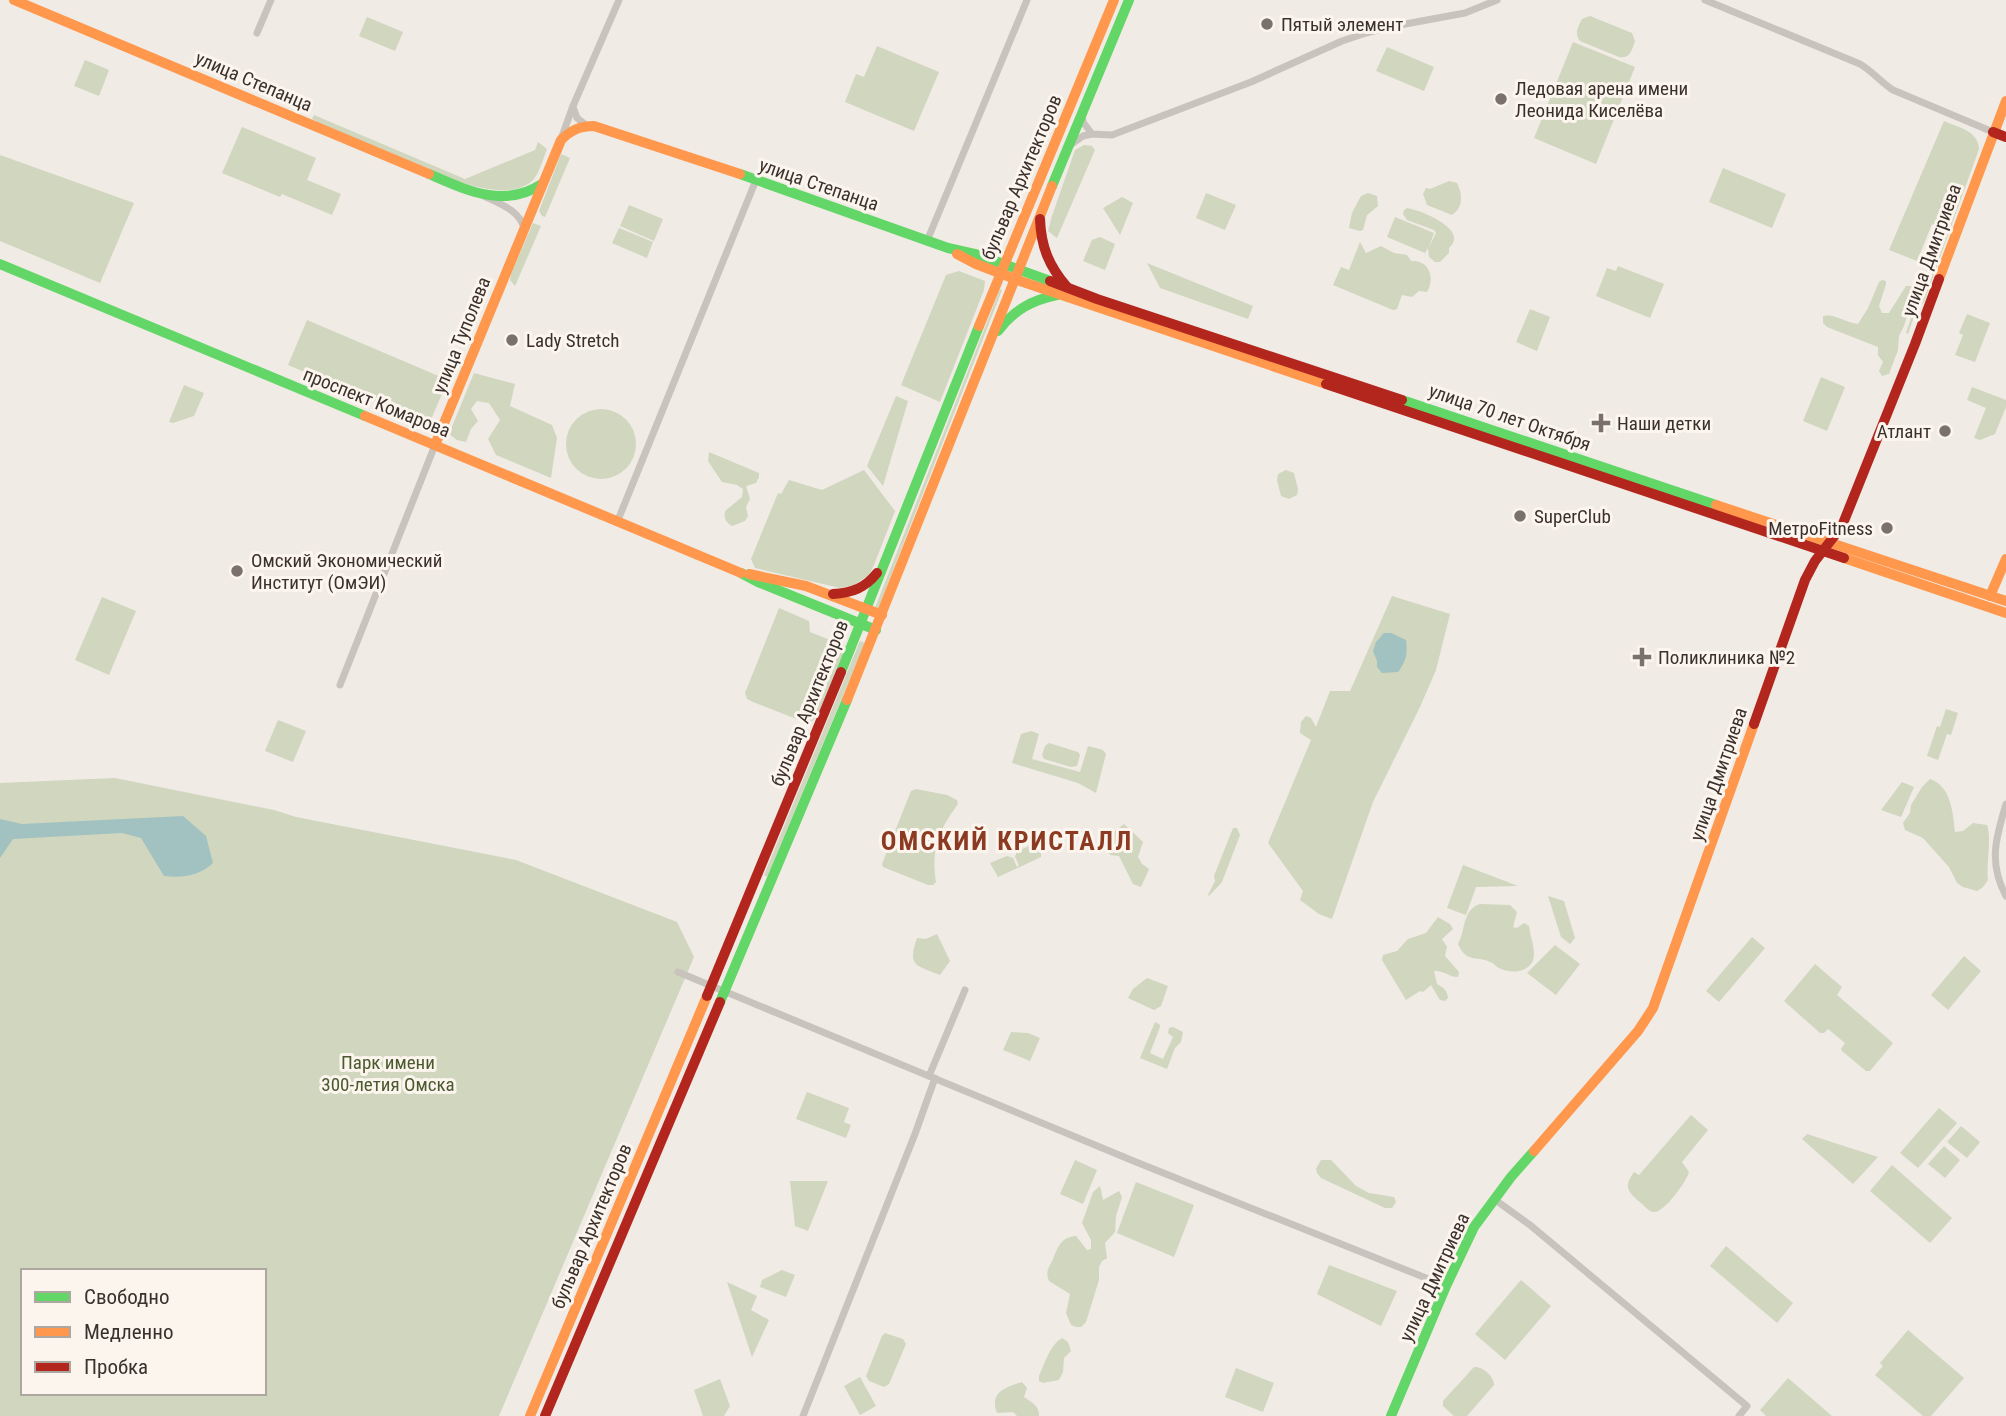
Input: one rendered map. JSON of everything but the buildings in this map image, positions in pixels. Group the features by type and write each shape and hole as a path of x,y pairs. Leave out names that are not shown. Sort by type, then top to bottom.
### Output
{"main road":[{"name":"улица Степанца","path":"15,0 421,172 480,194 517,197 542,184"},
{"name":"бульвар Архитекторов","path":"545,1416 1002,269 1114,0"},
{"name":"бульвар Архитекторов","path":"530,1416 876,630 1015,274 1129,0"},
{"name":"улица Дмитриева","path":"1391,1416 1474,1227 1494,1199 1638,1031 1653,1008 1805,580 1809,570 1842,526 1915,344 2006,102"},
{"name":"улица Степанца","path":"586,125 638,139 948,248 979,255 1002,269"},
{"path":"561,140 572,130 586,125"},
{"path":"1993,132 2006,137"},
{"name":"улица Туполева","path":"435,444 561,140"},
{"path":"1040,214 1040,235 1044,252 1051,267 1068,288"},
{"name":"проспект Комарова","path":"0,264 876,630"},
{"name":"улица 70 лет Октября","path":"1002,269 1059,295 1827,547 2006,601"},
{"name":"улица 70 лет Октября","path":"1015,274 1068,288 1827,547 2006,612"},
{"path":"988,346 1012,313 1030,301 1059,295"},
{"path":"1990,596 2006,559"},
{"path":"829,594 848,593 866,585 885,561"},
{"name":"проспект Комарова","path":"741,573 781,580 829,594 882,615"}],"street":[{"path":"257,33 271,0"},
{"name":"улица Туполева","path":"561,140 619,0"},
{"path":"927,241 1027,0"},
{"path":"1068,147 1075,140 1093,134 1112,135 1251,82 1342,41 1389,27 1465,13 1497,0"},
{"path":"1706,0 1860,64 1893,90 1993,132"},
{"path":"573,106 576,118 586,125"},
{"path":"1082,114 1083,122 1093,134"},
{"path":"618,520 756,180"},
{"name":"улица Степанца","path":"480,194 515,213 524,228"},
{"name":"улица Туполева","path":"340,685 435,444"},
{"path":"2006,804 1995,842 1994,857 1997,874 2006,896"},
{"path":"678,972 1136,1162 1446,1286"},
{"path":"803,1416 915,1134 932,1077 965,990"},
{"path":"1494,1199 1530,1225 1747,1406 1739,1416"}],"green space":[{"path":"1590,16 1632,33 1635,41 1632,51 1619,57 1580,41 1577,36 1578,27 1582,19"},
{"path":"367,17 403,32 395,51 359,36"},
{"path":"1573,42 1635,67 1596,164 1534,138"},
{"path":"877,46 939,72 914,131 845,102 856,74 864,77"},
{"path":"1387,47 1434,67 1424,91 1376,71"},
{"path":"85,60 109,70 99,96 74,86"},
{"path":"314,115 465,179 535,150 538,142 547,149 538,173 526,185 508,190 489,189 463,183 321,124 312,119"},
{"path":"1944,121 1971,134 1979,149 1924,302 1916,311 1908,334 1906,333 1941,227 1932,224 1917,261 1889,250"},
{"path":"242,127 316,158 307,180 341,194 332,215 222,173"},
{"path":"1084,145 1092,146 1095,150 1057,238 1048,231 1052,216 1075,150"},
{"path":"561,154 570,158 545,217 539,211"},
{"path":"0,155 134,203 100,283 0,241"},
{"path":"1723,168 1786,194 1772,228 1709,202"},
{"path":"1449,181 1457,183 1461,197 1458,209 1452,215 1427,205 1423,194 1426,188 1430,189"},
{"path":"1206,193 1236,205 1225,230 1196,218"},
{"path":"1368,193 1377,196 1378,206 1367,215 1363,230 1349,228 1352,213 1361,196"},
{"path":"1122,197 1133,203 1120,235 1103,208"},
{"path":"629,205 663,219 654,241 620,226"},
{"path":"1407,208 1441,222 1453,234 1454,241 1449,253 1440,262 1429,257 1428,248 1425,253 1387,237 1395,217 1434,233 1429,247 1436,233 1407,220 1403,214"},
{"path":"533,223 541,226 515,286 510,280 511,274"},
{"path":"619,228 653,242 647,258 612,243"},
{"path":"1100,237 1115,244 1105,270 1083,261 1092,240"},
{"path":"1360,242 1366,253 1381,246 1394,253 1407,255 1411,261 1423,263 1429,271 1431,281 1427,292 1419,291 1412,297 1402,295 1397,309 1393,310 1333,285 1341,267 1349,270"},
{"path":"1147,263 1253,306 1248,319 1160,288"},
{"path":"1618,266 1664,284 1650,318 1596,296 1607,268 1616,271"},
{"path":"959,271 985,281 984,290 940,402 901,385 946,275"},
{"path":"1882,280 1886,281 1886,284 1879,306 1882,313 1889,313 1906,286 1913,286 1915,290 1889,374 1882,376 1879,371 1883,362 1878,355 1878,347 1827,327 1823,323 1823,316 1858,324"},
{"path":"1000,289 1002,290 878,609 875,608"},
{"path":"1530,309 1550,317 1537,351 1516,342"},
{"path":"1967,314 1990,323 1975,362 1955,355 1963,335 1959,333"},
{"path":"307,320 448,380 429,424 288,365"},
{"path":"474,373 515,384 510,406 552,425 557,438 551,478 496,455 488,439 500,420 489,403 477,401 471,409 478,421 471,429 466,442 449,434"},
{"path":"1821,377 1845,387 1827,431 1803,421"},
{"path":"184,385 204,393 194,416 169,422"},
{"path":"1972,387 2006,400 2006,407 1995,434 1980,440 1974,438 1986,408 1967,400"},
{"path":"896,396 908,401 883,486 867,466"},
{"path":"601,409 620,415 630,425 636,444 630,463 620,473 601,479 582,473 572,463 566,444 572,425 582,415"},
{"path":"709,452 759,473 756,483 746,486 750,499 746,507 748,516 745,521 732,526 726,520 725,511 742,497 743,489 722,482 708,461"},
{"path":"864,470 895,511 869,575 854,585 840,588 755,568 751,559 778,493 781,494 789,480 822,490"},
{"path":"1286,470 1294,473 1298,489 1297,495 1289,499 1281,496 1277,480 1278,474"},
{"path":"1392,596 1450,614 1436,670 1373,802 1332,919 1319,914 1300,900 1303,891 1268,843 1311,740 1300,733 1301,722 1306,716 1311,718 1316,727 1330,691 1350,691"},
{"path":"102,597 136,611 109,675 75,660"},
{"path":"779,608 809,621 810,632 848,647 819,716 812,721 804,722 753,702 747,699 745,693"},
{"path":"860,641 865,643 767,877 764,875"},
{"path":"1946,709 1958,713 1951,735 1947,734 1938,760 1927,756"},
{"path":"278,720 306,731 293,762 265,751"},
{"path":"1031,731 1039,734 1032,759 1080,772 1088,746 1103,750 1106,754 1096,793 1078,783 1012,763 1021,734"},
{"path":"1049,743 1078,752 1080,755 1077,766 1071,767 1044,759 1042,755"},
{"name":"Парк имени 300-летия Омска","path":"115,778 274,810 296,817 516,860 677,922 694,957 499,1416 0,1416 0,783"},
{"path":"1930,779 1947,794 1955,832 1963,831 1973,823 1987,825 1988,880 1977,891 1957,883 1949,867 1923,838 1905,830 1903,823 1910,813 1911,805"},
{"path":"1902,782 1914,787 1901,817 1881,810"},
{"path":"916,789 947,795 957,800 958,804 945,823 935,850 936,882 933,885 883,867 882,864 911,791"},
{"path":"1124,824 1143,842 1138,857 1149,869 1141,887 1133,884 1119,856 1110,855 1104,840"},
{"path":"1233,828 1237,828 1240,835 1222,882 1209,896 1215,881 1214,876"},
{"path":"1037,843 1041,857 998,877 990,863 1007,856 1013,858 1017,867 1017,851"},
{"path":"1463,865 1518,886 1476,887 1466,915 1447,908"},
{"path":"1548,896 1564,901 1575,938 1570,944 1561,937"},
{"path":"1480,904 1510,905 1517,912 1513,927 1517,928 1524,923 1529,926 1534,954 1530,965 1516,971 1504,970 1485,960 1468,957 1461,950 1458,944 1467,916"},
{"path":"1438,917 1453,929 1442,939 1447,947 1445,956 1459,972 1458,977 1434,971 1437,984 1447,993 1448,998 1445,1001 1440,1000 1431,985 1406,1000 1382,960 1383,955 1397,951 1408,939 1426,933"},
{"path":"937,934 950,961 940,975 920,967 913,955 917,938 926,939"},
{"path":"1752,937 1765,948 1719,1002 1706,991"},
{"path":"1555,945 1580,964 1556,995 1527,973"},
{"path":"1964,956 1981,971 1948,1010 1931,995"},
{"path":"1815,964 1842,987 1837,995 1893,1043 1870,1071 1866,1071 1842,1051 1845,1043 1828,1029 1820,1033 1784,1001"},
{"path":"1147,978 1168,986 1161,1006 1154,1010 1128,998 1133,989"},
{"path":"1155,1022 1160,1027 1150,1053 1163,1059 1173,1037 1168,1033 1169,1028 1183,1032 1181,1042 1175,1048 1167,1069 1140,1058"},
{"path":"1011,1032 1028,1033 1040,1038 1030,1061 1003,1050"},
{"path":"807,1092 849,1108 844,1122 851,1125 846,1138 796,1119"},
{"path":"1939,1108 1957,1123 1918,1168 1900,1153"},
{"path":"1691,1115 1708,1130 1682,1162 1689,1172 1680,1189 1663,1207 1652,1212 1630,1192 1629,1182 1634,1172 1639,1175"},
{"path":"1961,1126 1980,1142 1967,1158 1947,1142"},
{"path":"1807,1134 1878,1157 1853,1184 1802,1139"},
{"path":"1944,1146 1960,1160 1945,1178 1928,1164"},
{"path":"1075,1160 1097,1170 1083,1204 1060,1194"},
{"path":"1321,1160 1331,1160 1356,1186 1369,1193 1394,1197 1396,1202 1392,1208 1385,1208 1321,1178 1316,1169"},
{"path":"1892,1165 1952,1218 1930,1243 1870,1191"},
{"path":"790,1181 828,1181 808,1231 795,1226"},
{"path":"1136,1182 1194,1205 1174,1257 1117,1233"},
{"path":"1100,1186 1103,1200 1119,1191 1122,1197 1116,1216 1115,1232 1105,1243 1107,1258 1099,1267 1099,1280 1086,1322 1081,1327 1076,1327 1071,1325 1066,1313 1070,1294 1049,1281 1047,1272 1059,1247 1067,1238 1076,1236 1087,1250 1091,1249 1091,1240 1082,1223 1093,1192"},
{"path":"1726,1246 1793,1303 1777,1323 1710,1266"},
{"path":"1329,1265 1397,1291 1381,1326 1317,1294"},
{"path":"782,1270 795,1275 786,1297 760,1287 762,1280"},
{"path":"1521,1280 1551,1306 1505,1360 1475,1334"},
{"path":"727,1282 757,1296 751,1310 769,1320 752,1357"},
{"path":"1908,1330 1964,1378 1931,1416 1923,1416 1875,1375 1883,1366 1880,1363"},
{"path":"885,1333 903,1339 906,1344 889,1384 884,1387 869,1381 866,1376"},
{"path":"1062,1338 1068,1342 1071,1351 1064,1358 1063,1372 1059,1380 1043,1383 1039,1381 1039,1376 1051,1350"},
{"path":"1474,1367 1487,1372 1494,1385 1467,1416 1454,1416 1443,1406 1443,1401"},
{"path":"1236,1368 1274,1383 1263,1412 1225,1397"},
{"path":"860,1377 876,1406 860,1415 844,1386"},
{"path":"1788,1378 1832,1416 1766,1416 1760,1410"},
{"path":"720,1379 730,1406 724,1416 703,1416 694,1390"},
{"path":"1022,1382 1027,1388 1024,1397 1037,1407 1039,1416 1017,1416 1013,1412 997,1413 995,1400 1000,1392"}],"water":[{"path":"1384,633 1391,633 1406,640 1406,657 1398,672 1382,673 1377,667 1373,651 1376,642"},
{"path":"183,816 206,836 213,863 190,875 164,876 141,838 122,833 13,839 0,858 0,819 22,824"}],"traffic: fast":[{"path":"1052,186 1129,0"},
{"path":"429,174 471,191 499,196 514,195 542,184"},
{"path":"740,174 1050,281"},
{"path":"0,264 365,416"},
{"path":"998,331 1010,317 1024,307 1057,295"},
{"path":"841,672 979,326"},
{"path":"1402,400 1716,505"},
{"path":"741,573 876,630"},
{"path":"720,1002 847,700"},
{"path":"1391,1416 1474,1227 1534,1151"}],"traffic: slow":[{"path":"14,0 429,174"},
{"path":"979,326 1114,0"},
{"path":"1939,279 2006,101"},
{"path":"435,445 561,140 572,131 594,126 740,174"},
{"path":"847,700 1052,186"},
{"path":"957,254 1023,282 1326,384"},
{"path":"365,416 741,573"},
{"path":"1716,505 2006,601"},
{"path":"1844,558 2006,613"},
{"path":"1990,596 2006,559"},
{"path":"749,574 806,586 882,615"},
{"path":"1534,1151 1638,1031 1653,1008 1754,724"},
{"path":"530,1416 707,996"}],"traffic: jam":[{"path":"1993,132 2006,137"},
{"path":"1040,219 1047,256 1067,287"},
{"path":"1754,724 1805,580 1815,561 1842,526 1939,279"},
{"path":"1050,281 1402,400"},
{"path":"1326,384 1844,558"},
{"path":"833,594 858,589 877,573"},
{"path":"707,996 841,672"},
{"path":"545,1416 720,1002"}],"place":[{"name":"Пятый элемент","path":"1267,24"},
{"name":"Ледовая арена имени Леонида Киселёва","path":"1501,99"},
{"name":"Lady Stretch","path":"512,340"},
{"name":"Наши детки","path":"1601,423"},
{"name":"Атлант","path":"1945,431"},
{"name":"SuperClub","path":"1520,516"},
{"name":"МетроFitness","path":"1887,528"},
{"name":"Омский Экономический Институт (ОмЭИ)","path":"237,571"},
{"name":"Поликлиника №2","path":"1642,657"}],"district":[{"name":"ОМСКИЙ КРИСТАЛЛ","path":"1007,841"}]}
